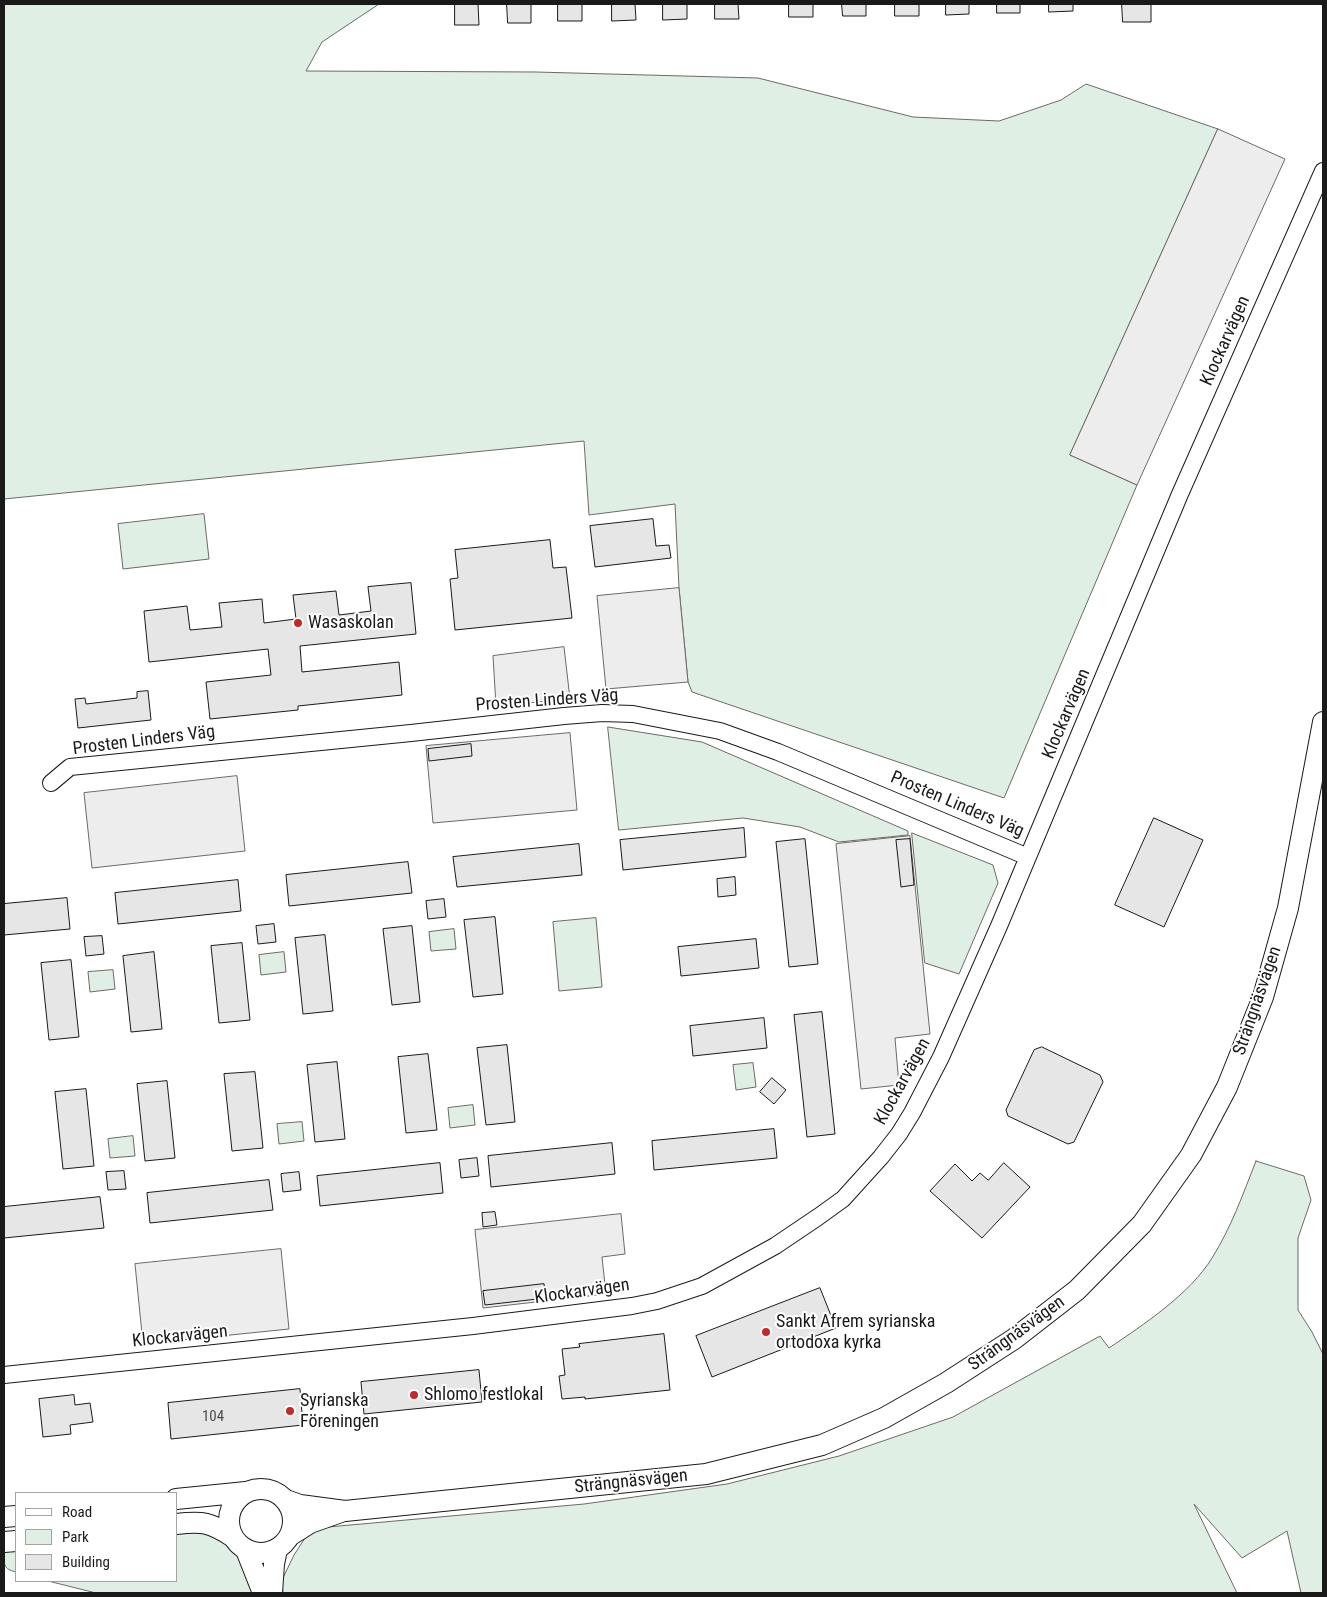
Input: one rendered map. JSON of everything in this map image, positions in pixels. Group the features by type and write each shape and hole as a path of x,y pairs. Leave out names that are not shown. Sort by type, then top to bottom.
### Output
{"main road":[{"name":"Strängnäsvägen","path":"291,1535 310,1523 345,1511 706,1474 822,1445 884,1418 946,1383 1014,1339 1078,1290 1142,1224 1191,1155 1226,1087 1263,997 1288,908 1323,722"},
{"path":"178,1499 246,1492 260,1488 270,1490 281,1495 286,1500 293,1515 294,1524 291,1535 283,1545 264,1553 256,1553 215,1525 195,1522 178,1524"},
{"path":"246,1492 235,1501 230,1513 229,1525 240,1543 263,1593"},
{"name":"Strängnäsvägen","path":"286,1500 300,1505 345,1511"},
{"path":"272,1593 277,1549"}],"street":[{"name":"Klockarvägen","path":"4,1376 473,1326 657,1301 702,1286 775,1246 843,1200 899,1134 941,1057 1028,857 1180,494 1323,171"},
{"name":"Prosten Linders Väg","path":"51,783 70,767 564,716 602,713 633,714 720,731 1028,857"}],"green space":[{"path":"4,4 379,4 322,42 306,71 536,72 758,78 913,117 999,121 1061,100 1086,84 1218,129 1070,455 1137,485 1004,798 692,692 688,682 679,588 675,504 589,515 584,441 4,499"},
{"path":"204,514 209,559 123,569 118,524"},
{"path":"608,727 702,742 908,831 908,835 839,842 800,827 743,818 619,830"},
{"path":"912,833 993,865 998,883 959,974 925,963"},
{"path":"596,918 602,987 559,991 553,922"},
{"path":"454,929 456,949 431,951 429,932"},
{"path":"284,952 286,972 261,975 259,955"},
{"path":"113,970 115,989 90,992 88,972"},
{"path":"753,1063 756,1087 736,1090 733,1065"},
{"path":"473,1105 475,1125 450,1128 448,1108"},
{"path":"302,1122 304,1141 279,1144 277,1124"},
{"path":"133,1136 135,1156 110,1158 108,1139"},
{"path":"1256,1161 1304,1176 1311,1200 1298,1238 1298,1310 1323,1354 1323,1593 1301,1593 1287,1531 1242,1558 1194,1504 1237,1593 283,1593 282,1580 294,1555 307,1535 317,1528 584,1504 727,1484 839,1456 953,1417 1100,1336 1109,1348 1165,1308 1203,1271 1225,1235"},
{"path":"197,1529 222,1540 238,1550 247,1566 252,1593 96,1593 52,1582 178,1582 178,1531"},
{"path":"15,1548 15,1572 6,1568 4,1552"}],"shaded area":[{"path":"1218,129 1285,159 1137,485 1070,455"},
{"path":"679,588 688,682 606,689 597,596"},
{"path":"564,647 570,699 496,706 493,656"},
{"path":"570,733 577,810 433,823 426,746"},
{"path":"237,776 245,851 92,868 84,793"},
{"path":"910,836 930,1034 895,1038 899,1085 861,1089 836,844"},
{"path":"621,1214 625,1254 602,1257 606,1294 483,1308 475,1230"},
{"path":"281,1249 289,1329 143,1344 135,1264"}],"building":[{"path":"455,4 478,4 479,25 455,25"},
{"path":"507,4 531,4 531,23 508,23"},
{"path":"558,4 582,4 582,21 558,21"},
{"path":"612,4 635,4 636,20 612,21"},
{"path":"663,4 687,4 687,19 663,20"},
{"path":"715,4 738,4 739,19 715,19"},
{"path":"789,4 813,4 813,17 789,17"},
{"path":"842,4 866,4 866,16 843,16"},
{"path":"895,4 919,4 919,16 895,16"},
{"path":"946,4 969,4 969,14 946,15"},
{"path":"997,4 1020,4 1020,13 997,13"},
{"path":"1049,4 1073,4 1073,11 1049,12"},
{"path":"1122,4 1151,4 1151,22 1123,22"},
{"path":"653,519 656,546 669,545 671,558 595,567 590,526"},
{"path":"550,540 553,568 566,567 572,618 455,630 450,579 458,578 455,550"},
{"path":"411,583 416,634 300,646 302,672 399,662 402,695 298,706 298,710 210,719 206,682 271,675 268,649 149,662 144,611 187,606 190,630 222,627 219,603 262,599 264,623 296,619 293,595 336,591 339,615 371,611 368,587"},
{"path":"148,691 151,720 78,728 75,699 85,698 86,704 137,698 137,692"},
{"path":"471,744 472,756 429,761 428,749"},
{"path":"1154,818 1203,840 1164,927 1115,905"},
{"path":"744,828 746,857 623,870 620,840"},
{"path":"805,839 818,964 789,967 776,842"},
{"path":"910,839 914,885 901,887 896,840"},
{"path":"579,844 582,875 457,887 453,857"},
{"path":"408,862 412,893 289,906 286,875"},
{"path":"735,877 736,895 718,897 717,879"},
{"path":"238,880 241,911 118,924 115,893"},
{"path":"67,898 70,929 4,935 4,904"},
{"path":"444,899 446,917 428,919 426,901"},
{"path":"495,917 503,994 473,997 464,920"},
{"path":"274,924 276,942 258,944 256,926"},
{"path":"412,926 420,1002 392,1005 383,929"},
{"path":"325,935 333,1011 303,1014 295,938"},
{"path":"102,936 104,954 86,956 84,937"},
{"path":"756,939 759,968 681,976 678,947"},
{"path":"242,943 250,1020 219,1023 211,946"},
{"path":"154,952 162,1029 131,1032 123,956"},
{"path":"71,960 79,1037 49,1040 41,963"},
{"path":"822,1012 835,1134 807,1137 794,1015"},
{"path":"764,1018 767,1048 693,1056 690,1026"},
{"path":"507,1045 515,1122 486,1125 477,1048"},
{"path":"1042,1047 1100,1075 1103,1082 1074,1142 1068,1144 1008,1116 1006,1110 1034,1050"},
{"path":"428,1054 437,1130 406,1133 398,1057"},
{"path":"337,1062 345,1139 315,1142 307,1065"},
{"path":"255,1072 263,1148 232,1151 224,1074"},
{"path":"772,1078 786,1090 774,1104 760,1092"},
{"path":"167,1081 175,1158 145,1161 137,1084"},
{"path":"86,1089 94,1166 63,1169 55,1092"},
{"path":"774,1129 777,1158 654,1170 652,1141"},
{"path":"612,1143 615,1174 491,1187 488,1156"},
{"path":"477,1158 479,1176 461,1178 459,1160"},
{"path":"440,1163 443,1193 320,1206 317,1176"},
{"path":"1004,1163 1030,1187 982,1238 930,1191 955,1164 972,1181 980,1173 988,1180"},
{"path":"124,1171 126,1189 108,1190 106,1172"},
{"path":"299,1172 301,1190 283,1192 281,1174"},
{"path":"269,1180 273,1210 150,1223 147,1193"},
{"path":"100,1197 104,1228 4,1238 4,1207"},
{"path":"495,1212 497,1225 483,1227 482,1213"},
{"path":"544,1284 546,1298 485,1305 483,1291"},
{"name":"Sankt Afrem syrianska ortodoxa kyrka","path":"820,1288 836,1328 712,1377 696,1336"},
{"path":"664,1334 670,1390 585,1399 585,1397 562,1399 559,1376 565,1375 562,1349 580,1347 579,1344"},
{"path":"479,1370 482,1402 364,1414 361,1382"},
{"path":"300,1389 303,1425 171,1439 168,1403"},
{"path":"74,1395 75,1405 90,1403 93,1422 70,1425 71,1434 43,1437 39,1399"}],"place":[{"name":"Wasaskolan","path":"298,623"},
{"name":"Sankt Afrem syrianska ortodoxa kyrka","path":"766,1332"},
{"name":"Shlomo festlokal","path":"414,1395"},
{"name":"Syrianska Föreningen","path":"290,1411"}]}
